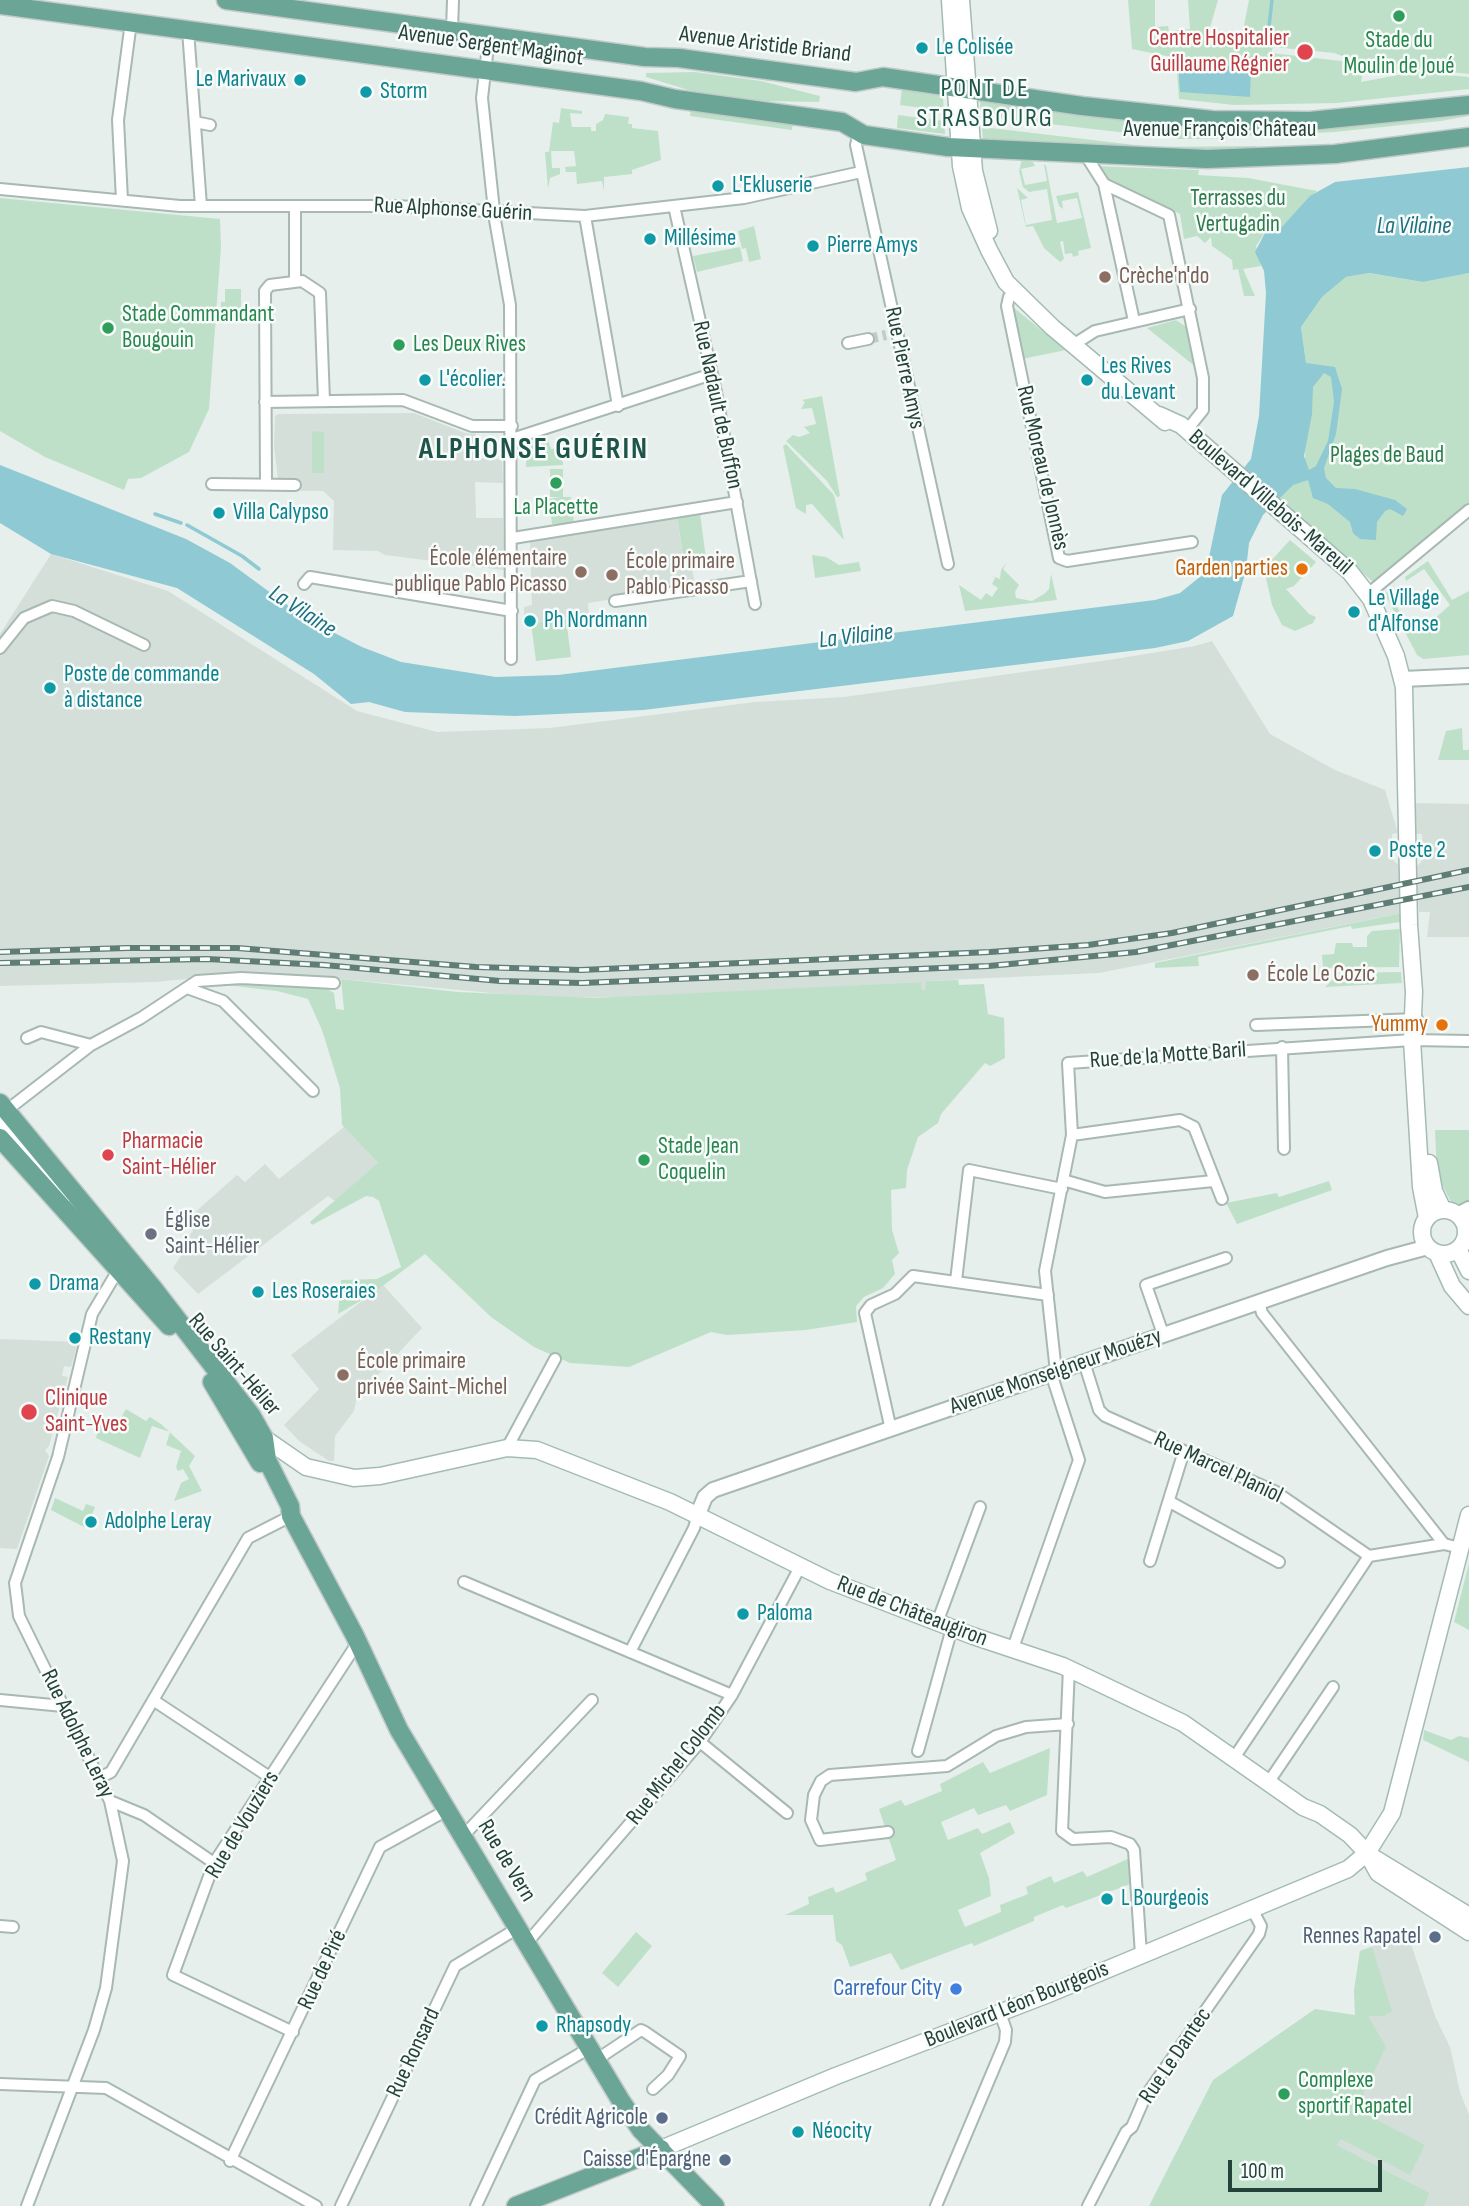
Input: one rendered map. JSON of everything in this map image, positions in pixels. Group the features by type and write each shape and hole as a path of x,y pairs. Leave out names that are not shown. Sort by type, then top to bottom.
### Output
{"main road":[{"name":"Avenue Aristide Briand","path":"226,0 846,81 883,77 960,87"},
{"path":"950,0 964,148"},
{"path":"960,87 961,0"},
{"name":"Avenue Sergent Maginot","path":"0,5 485,70 832,121 851,126 859,132 964,148"},
{"name":"Avenue François Château","path":"960,87 1082,106 1228,121 1384,116 1469,105"},
{"name":"Avenue François Château","path":"964,148 1207,159 1293,157 1469,137"},
{"name":"Boulevard Villebois-Mareuil","path":"964,148 985,220 1015,291 1271,507 1371,601 1396,656 1403,679 1416,1019"},
{"name":"Boulevard Villebois-Mareuil","path":"1159,415 1187,430 1233,474"},
{"path":"1416,1019 1422,1192 1427,1218 1422,1229 1452,1286 1469,1306"},
{"path":"1417,1041 1426,1147 1434,1191 1461,1217 1464,1240 1458,1249 1448,1253 1432,1250"},
{"name":"Rue Saint-Hélier","path":"2,1113 79,1203 212,1382 249,1427 264,1438"},
{"name":"Rue Saint-Hélier","path":"0,1138 125,1266 241,1401 264,1438"},
{"path":"1427,1218 1461,1217"},
{"path":"1458,1249 1469,1271"},
{"name":"Rue de Vern","path":"212,1382 246,1436 282,1510 291,1517"},
{"name":"Rue de Vern","path":"264,1438 267,1460 290,1506 291,1517 358,1642 399,1730 636,2123 662,2149 707,2203"},
{"name":"Rue de Châteaugiron","path":"264,1438 306,1467 354,1478 380,1476 507,1448 551,1454 698,1514 800,1567 944,1626 1069,1668 1183,1723 1303,1807 1345,1843 1367,1853 1469,1916"},
{"path":"1367,1853 1392,1813 1452,1546 1469,1515"},
{"name":"Rue de Châteaugiron","path":"1367,1853 1378,1873 1469,1932"},
{"name":"Boulevard Léon Bourgeois","path":"662,2149 1345,1871 1367,1853"},
{"path":"516,2206 662,2149"}],"street":[{"path":"452,30 453,0"},
{"path":"122,200 118,120 131,22"},
{"path":"188,30 201,206"},
{"name":"Avenue Aristide Briand","path":"485,70 488,46 493,42 555,50 569,46"},
{"path":"485,70 482,98 494,212 509,294 513,538 511,659"},
{"path":"195,122 210,125"},
{"path":"859,132 856,145 862,172"},
{"path":"1085,154 1104,184 1134,321"},
{"name":"Rue Alphonse Guérin","path":"0,189 201,206 395,206 584,216 752,197 862,172"},
{"name":"Rue Pierre Amys","path":"862,172 892,334 948,564"},
{"path":"1104,184 1169,215 1202,370 1203,407 1201,414 1187,430"},
{"path":"295,206 295,281"},
{"name":"Rue Nadault de Buffon","path":"674,206 712,374 755,604"},
{"path":"584,216 618,406"},
{"path":"266,484 265,290 270,285 295,281 309,284 322,298 324,401"},
{"name":"Rue Moreau de Jonnès","path":"1015,291 1009,297 1007,306 1059,558 1067,561 1192,542"},
{"path":"1076,341 1095,331 1190,309"},
{"path":"848,343 868,339"},
{"path":"512,439 712,374"},
{"path":"265,402 403,400 472,426 512,426"},
{"path":"212,484 295,485"},
{"path":"513,538 737,502"},
{"path":"1371,601 1469,510"},
{"path":"304,584 310,577 512,611"},
{"path":"615,601 751,581"},
{"path":"0,648 24,618 52,606 74,611 144,645"},
{"path":"1403,679 1469,676"},
{"path":"2,1113 91,1045 141,1018 197,981 241,978 334,983"},
{"path":"187,988 223,1001 313,1090"},
{"path":"1256,1026 1416,1019"},
{"path":"27,1038 41,1032 91,1045"},
{"name":"Rue de la Motte Baril","path":"1013,1648 1079,1460 1054,1373 1045,1271 1072,1135 1068,1063 1282,1047 1469,1041"},
{"path":"1282,1047 1284,1149"},
{"path":"1072,1135 1181,1120 1194,1127 1222,1199"},
{"path":"956,1281 969,1170 1105,1192 1213,1181"},
{"name":"Avenue Monseigneur Mouézy","path":"698,1514 705,1497 713,1490 1163,1334 1432,1250"},
{"path":"1163,1334 1146,1285 1226,1258"},
{"name":"Rue Adolphe Leray","path":"27,2206 106,1988 123,1861 110,1801 19,1616 15,1591 18,1572 58,1457 92,1314 125,1266"},
{"path":"891,1430 865,1312 871,1305 895,1294 912,1276 1048,1295"},
{"path":"1259,1302 1262,1313 1452,1546"},
{"path":"507,1448 555,1359"},
{"name":"Rue Marcel Planiol","path":"1084,1362 1099,1410 1105,1416 1276,1492 1369,1556"},
{"path":"1150,1561 1184,1451"},
{"path":"1170,1502 1279,1562"},
{"path":"918,1751 944,1626 980,1507"},
{"path":"630,1652 694,1528 698,1514"},
{"path":"99,1778 111,1772 248,1538 291,1517"},
{"path":"1234,1758 1369,1556 1452,1546"},
{"name":"Rue Michel Colomb","path":"522,1936 700,1742 732,1695 800,1567"},
{"path":"464,1582 732,1695"},
{"name":"Rue de Vouziers","path":"293,2032 173,1975 214,1863 358,1642"},
{"path":"1069,1668 1062,1831 1073,1839 1111,1837 1130,1844 1134,1850 1141,1955"},
{"path":"1268,1783 1333,1687"},
{"path":"0,1700 63,1706"},
{"path":"153,1700 271,1778"},
{"path":"463,1836 592,1700"},
{"path":"888,1832 820,1840 811,1819 814,1795 821,1781 830,1775 947,1766 996,1737 1026,1727 1068,1724"},
{"path":"700,1742 787,1813"},
{"path":"110,1801 144,1815 214,1863"},
{"name":"Rue de Piré","path":"230,2161 380,1847 447,1810"},
{"name":"Rue Le Dantec","path":"1093,2204 1145,2097 1259,1934 1261,1926 1252,1909"},
{"path":"0,1926 13,1927"},
{"name":"Rue Ronsard","path":"341,2206 455,1966 522,1936"},
{"path":"936,2206 1005,2042 1006,2030 1000,2013"},
{"path":"475,2206 535,2080 641,2030 680,2056 668,2075 653,2090"},
{"path":"0,2084 106,2088 230,2161 316,2206"}],"shaded area":[{"path":"414,413 465,433 476,434 476,458 502,459 503,483 475,482 476,518 503,518 504,570 385,555 378,551 333,550 334,501 323,491 295,491 295,479 278,479 274,446 275,416 278,414"},
{"name":"École primaire Pablo Picasso","path":"677,516 684,563 691,562 695,586 588,603 589,615 524,624 524,607 532,605 530,541"},
{"path":"51,554 168,591 357,711 437,732 550,728 755,702 844,697 1109,660 1212,641 1270,734 1335,770 1385,790 1398,833 1392,834 1393,860 1401,867 1403,913 1099,973 926,981 925,990 921,990 920,982 643,997 546,998 341,979 228,975 155,982 0,986 0,634"},
{"path":"1414,803 1469,804 1469,937 1427,937 1430,912 1419,912 1416,867 1423,860 1422,834 1415,834"},
{"path":"344,1127 379,1164 335,1201 328,1196 198,1294 173,1268 191,1241 188,1237 193,1231 184,1222 237,1175 245,1182 265,1164 279,1179"},
{"name":"École primaire privée Saint-Michel","path":"383,1285 422,1328 357,1397 354,1411 335,1436 334,1461 329,1461 299,1441 284,1425 319,1389 291,1355"},
{"name":"Clinique Saint-Yves","path":"0,1339 78,1342 71,1367 64,1366 62,1376 68,1377 49,1446 45,1450 49,1456 17,1549 0,1548"},
{"path":"1409,1938 1435,2016 1450,2047 1460,2092 1469,2115 1469,2206 1424,2206 1430,2193 1337,2145 1356,2109 1367,2016 1354,1991 1360,1951 1392,1939"}],"green space":[{"name":"Centre Hospitalier Guillaume Régnier","path":"1128,0 1155,0 1155,27 1168,26 1169,31 1190,29 1188,0 1218,0 1209,31 1228,37 1229,33 1242,36 1249,0 1469,0 1469,74 1413,68 1371,73 1359,62 1334,53 1273,47 1271,53 1350,62 1363,71 1361,82 1414,72 1469,77 1469,89 1337,103 1234,105 1179,99 1176,58 1132,49"},
{"path":"695,72 761,81 820,96 819,102 764,101 695,92 646,77 646,73"},
{"path":"902,88 934,93 943,98 944,111 900,105"},
{"path":"985,98 1230,126 1256,135 1179,139 981,116 980,101 985,101"},
{"path":"561,108 582,111 582,114 570,113 572,127 591,127 591,131 596,131 596,124 603,120 605,114 629,117 628,124 632,124 632,128 658,131 661,160 632,170 632,174 604,177 604,191 602,181 577,184 576,172 566,172 565,167 576,166 574,151 551,151 552,168 560,168 560,174 550,178 548,189 545,152 549,152 553,122 559,123"},
{"path":"691,109 793,123 792,130 690,116"},
{"path":"1469,110 1469,116 1441,121 1334,132 1278,135 1250,125"},
{"path":"898,115 944,121 945,134 897,128"},
{"path":"982,127 1152,147 1258,146 1239,153 993,143 992,140 983,139"},
{"path":"1022,159 1033,162 1035,166 1021,169 1025,185 1047,181 1044,164 1046,166 1057,223 1082,218 1077,198 1062,201 1063,209 1056,196 1078,192 1091,248 1078,251 1079,255 1073,257 1072,253 1065,254 1063,241 1060,242 1064,259 1060,262 1044,248 1033,226 1026,227 1017,188 1028,198 1021,200 1026,225 1052,220 1047,189 1029,192 1023,187 1019,171"},
{"name":"Terrasses du Vertugadin","path":"1095,166 1199,170 1198,175 1248,178 1317,191 1280,229 1266,231 1256,246 1261,266 1243,269 1255,296 1244,296 1238,269 1233,270 1232,260 1212,246 1211,237 1205,243 1197,236 1184,239 1180,214 1103,178"},
{"name":"Stade Commandant Bougouin","path":"0,198 220,219 221,247 209,409 189,452 141,478 128,479 124,490 45,457 0,431"},
{"path":"754,226 761,259 749,262 746,248 742,249 738,231"},
{"path":"740,247 743,261 697,272 693,256"},
{"name":"Plages de Baud","path":"1368,273 1423,282 1469,273 1469,507 1404,563 1400,559 1374,583 1278,498 1305,465 1306,364 1301,327 1322,297 1346,277"},
{"path":"225,289 241,289 241,319 221,320 221,302 225,302"},
{"path":"1014,308 1066,350 1022,359 1012,312"},
{"path":"1176,320 1188,328 1196,367 1147,328"},
{"path":"822,396 840,496 837,497 827,481 786,441 793,435 799,437 810,433 804,427 816,424 812,408 801,409 805,402 802,400"},
{"path":"312,431 324,432 324,473 312,473"},
{"path":"547,437 551,449 561,448 563,465 526,467 527,449 523,449 523,444"},
{"path":"786,444 834,495 844,540 812,504 806,505 806,514 796,508 783,446"},
{"path":"550,469 563,469 563,497 571,497 574,523 552,524 549,499 561,497 550,497"},
{"path":"700,513 706,559 684,562 677,516"},
{"path":"1290,540 1316,562 1294,586 1286,589 1309,614 1316,617 1313,623 1295,631 1282,625 1272,605 1266,578 1270,562"},
{"path":"812,555 826,557 839,565 859,562 861,571 815,578"},
{"path":"1428,561 1452,600 1469,591 1469,655 1423,659 1417,655 1385,594 1397,582 1389,591 1409,630 1433,620 1450,605 1424,569 1406,581 1405,577"},
{"path":"1007,562 1003,569 1019,585 1015,592 1016,598 1032,601 1044,594 1049,589 1051,574 1057,600 965,611 959,585 981,600 986,593 992,597 998,588 992,584 995,578 992,576 1000,579 1001,570"},
{"path":"566,619 571,657 536,661 531,623"},
{"path":"1462,728 1463,750 1469,750 1469,760 1438,760 1446,731"},
{"path":"1403,913 1400,922 1352,929 1351,926 1198,957 1199,966 1155,968 1155,963"},
{"path":"1400,929 1399,967 1323,968 1322,955 1334,954 1336,943 1367,947 1367,936 1372,931"},
{"path":"1401,972 1402,983 1325,987 1339,973"},
{"name":"Stade Jean Coquelin","path":"341,979 458,992 595,998 921,982 921,990 925,990 926,981 958,980 959,985 984,984 988,1014 1004,1018 1005,1058 990,1066 985,1063 941,1114 938,1123 918,1137 907,1170 906,1188 891,1190 892,1230 899,1253 892,1260 895,1274 883,1288 864,1297 856,1306 857,1322 806,1330 727,1335 711,1332 629,1367 570,1363 534,1347 491,1317 425,1254 372,1294 338,1314 341,1280 377,1279 401,1267 379,1201 373,1197 366,1196 312,1225 310,1222 378,1163 342,1125 340,1088 322,1030 308,999 277,991 226,985 257,984 327,989 334,993 336,1009 344,1010"},
{"path":"1435,1130 1469,1130 1469,1202 1463,1205 1451,1202 1437,1175"},
{"path":"1329,1181 1332,1190 1237,1224 1226,1203 1277,1193 1279,1197"},
{"path":"126,1409 146,1421 150,1417 169,1432 152,1426 140,1458 96,1438 101,1418 117,1425"},
{"path":"170,1432 195,1456 189,1466 202,1491 174,1501 181,1483 189,1479 183,1469 178,1471 176,1467 181,1451 166,1445"},
{"path":"55,1498 83,1511 86,1504 95,1507 86,1528 51,1510"},
{"path":"1469,1563 1469,1630 1454,1622"},
{"path":"1424,1730 1451,1740 1459,1736 1469,1738 1469,1762 1423,1740"},
{"path":"1050,1748 1047,1795 1010,1811 1006,1805 978,1815 974,1808 941,1822 948,1840 978,1828 982,1834 1010,1822 1015,1833 980,1853 989,1878 991,1896 958,1910 965,1927 1001,1912 1000,1905 1028,1894 1026,1887 1051,1876 1054,1883 1083,1871 1087,1877 1130,1858 1133,1883 1066,1908 1063,1905 1034,1917 1034,1921 974,1946 972,1943 901,1970 891,1953 850,1967 842,1945 836,1941 833,1915 785,1915 809,1904 808,1897 833,1887 836,1893 867,1880 865,1873 896,1860 879,1809 901,1800 905,1806 942,1791 940,1784 983,1762 990,1773"},
{"path":"636,1932 652,1946 618,1987 602,1973"},
{"name":"Complexe sportif Rapatel","path":"1372,1947 1392,2011 1384,2016 1368,2016 1386,2047 1356,2109 1425,2145 1410,2175 1341,2139 1337,2145 1430,2193 1424,2206 1149,2206 1213,2080 1315,2009 1355,2015 1354,1991 1360,1951"}],"water":[{"path":"1178,61 1251,68 1250,97 1180,92"},
{"name":"La Vilaine","path":"1469,167 1469,273 1423,282 1369,273 1346,277 1322,297 1301,327 1306,363 1335,367 1342,389 1336,434 1324,468 1326,478 1336,488 1355,489 1395,500 1407,509 1403,516 1390,509 1385,511 1377,522 1376,540 1360,539 1353,533 1350,522 1328,504 1313,498 1308,480 1293,485 1263,515 1249,543 1246,570 1233,616 1188,641 1155,648 643,710 515,716 405,712 369,702 351,704 314,674 177,588 51,554 0,523 0,465 186,539 230,563 305,618 362,647 401,662 496,677 558,675 1155,600 1180,593 1201,576 1208,562 1222,495 1251,459 1259,416 1266,293 1264,271 1255,252 1272,224 1280,229 1310,196 1335,182","holes":["1324,373 1331,377 1334,402 1328,441 1316,466 1309,470 1304,456 1312,414 1313,387"]}],"waterway":[{"path":"1268,35 1272,0"},
{"path":"155,514 181,523"},
{"path":"187,525 242,556 259,569"}],"tunnel":[{"path":"868,339 886,335"}],"railway":[{"path":"0,952 237,948 476,967 581,970 990,952 1088,945 1172,933 1469,870"},
{"path":"0,963 207,959 324,965 500,981 582,983 989,966 1136,952 1469,887"}],"place":[{"name":"Stade du Moulin de Joué","path":"1399,16"},
{"name":"Le Colisée","path":"922,48"},
{"name":"Centre Hospitalier Guillaume Régnier","path":"1305,52"},
{"name":"Le Marivaux","path":"300,80"},
{"name":"Storm","path":"366,92"},
{"name":"L'Ekluserie","path":"718,186"},
{"name":"Millésime","path":"650,239"},
{"name":"Pierre Amys","path":"813,246"},
{"name":"Crèche'n'do","path":"1105,277"},
{"name":"Stade Commandant Bougouin","path":"108,328"},
{"name":"Les Deux Rives","path":"399,345"},
{"name":"L'écolier.","path":"425,380"},
{"name":"Les Rives du Levant","path":"1087,380"},
{"name":"La Placette","path":"556,483"},
{"name":"Villa Calypso","path":"219,513"},
{"name":"Garden parties","path":"1302,569"},
{"name":"École élémentaire publique Pablo Picasso","path":"581,572"},
{"name":"École primaire Pablo Picasso","path":"612,575"},
{"name":"Le Village d'Alfonse","path":"1354,612"},
{"name":"Ph Nordmann","path":"530,621"},
{"name":"Poste de commande à distance","path":"50,688"},
{"name":"Poste 2","path":"1375,851"},
{"name":"École Le Cozic","path":"1253,975"},
{"name":"Yummy","path":"1442,1025"},
{"name":"Pharmacie Saint-Hélier","path":"108,1155"},
{"name":"Stade Jean Coquelin","path":"644,1160"},
{"name":"Église Saint-Hélier","path":"151,1234"},
{"name":"Drama","path":"35,1284"},
{"name":"Les Roseraies","path":"258,1292"},
{"name":"Restany","path":"75,1338"},
{"name":"École primaire privée Saint-Michel","path":"343,1375"},
{"name":"Clinique Saint-Yves","path":"29,1412"},
{"name":"Adolphe Leray","path":"91,1522"},
{"name":"Paloma","path":"743,1614"},
{"name":"L Bourgeois","path":"1107,1899"},
{"name":"Rennes Rapatel","path":"1435,1937"},
{"name":"Carrefour City","path":"956,1989"},
{"name":"Rhapsody","path":"542,2026"},
{"name":"Complexe sportif Rapatel","path":"1284,2094"},
{"name":"Crédit Agricole","path":"662,2118"},
{"name":"Néocity","path":"798,2132"},
{"name":"Caisse d'Épargne","path":"725,2160"}],"district":[{"name":"PONT DE STRASBOURG","path":"985,104"},
{"name":"ALPHONSE GUÉRIN","path":"534,450"}]}
